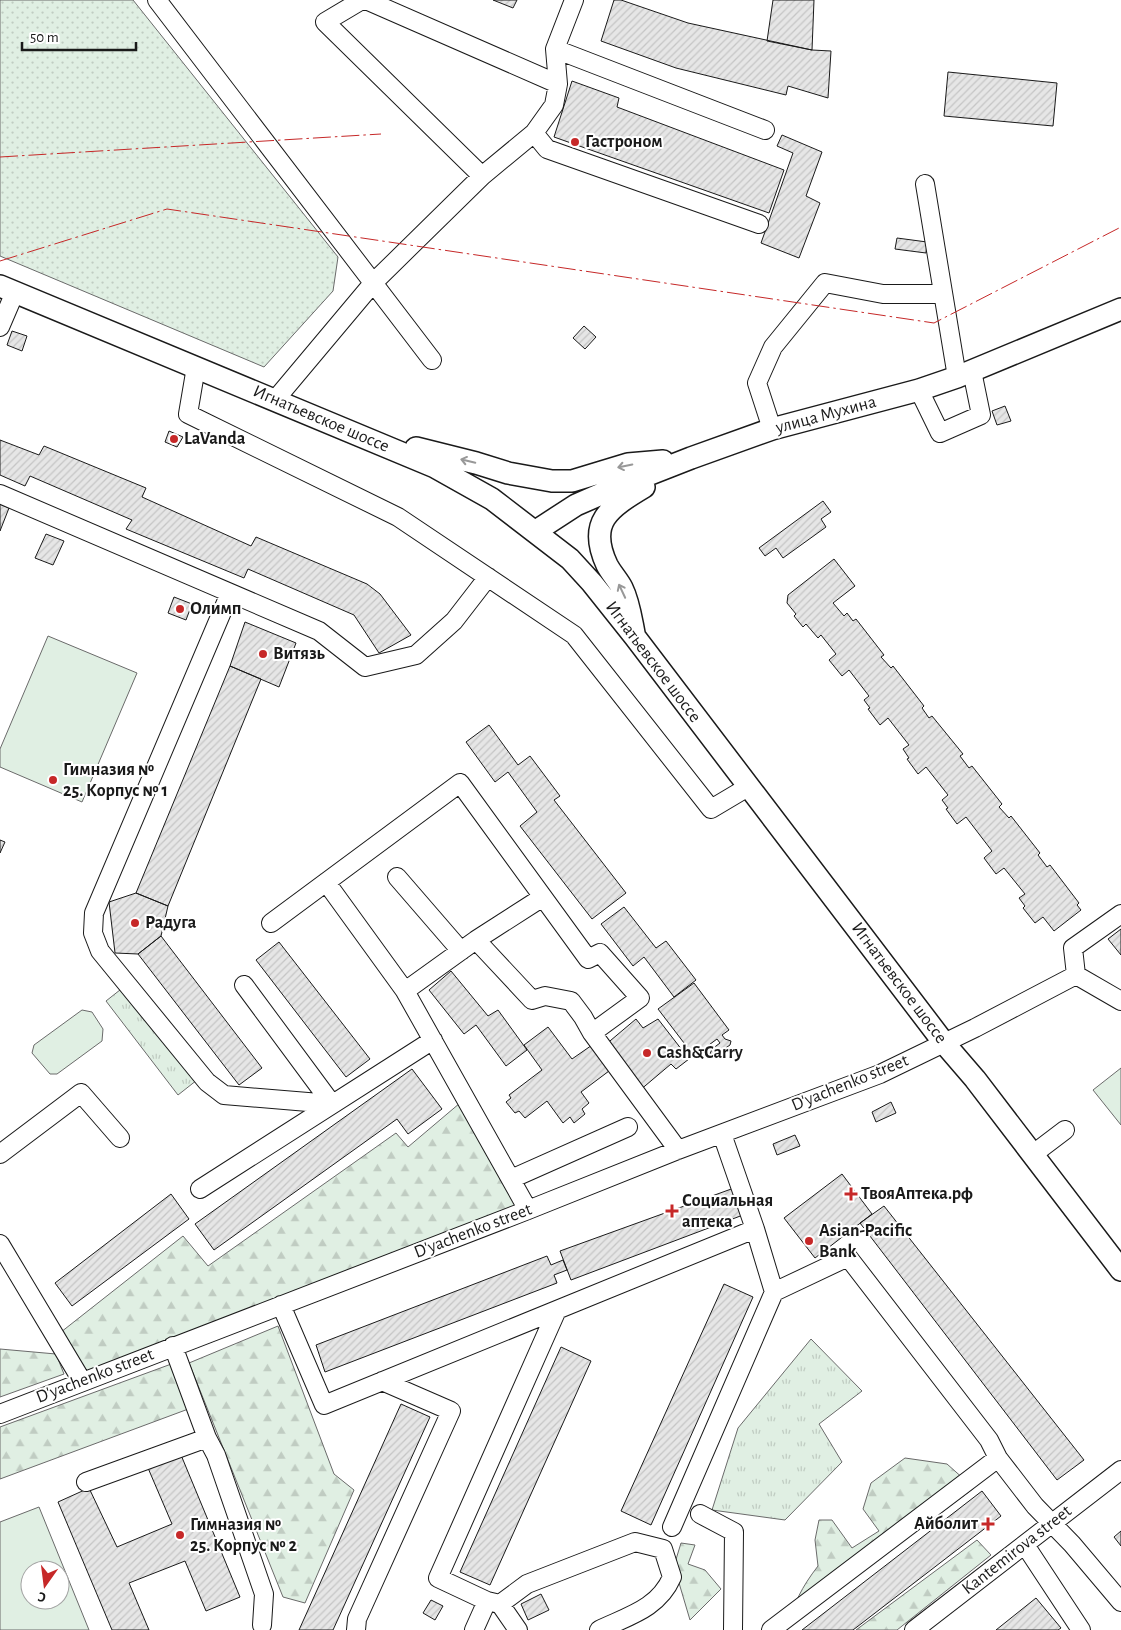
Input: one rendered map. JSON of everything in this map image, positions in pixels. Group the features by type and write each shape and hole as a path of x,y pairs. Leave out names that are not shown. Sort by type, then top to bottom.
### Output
{"main road":[{"name":"Игнатьевское шоссе","path":"7,289 435,467 492,499 536,531 575,565 592,583 635,637 944,1043 974,1079 1121,1270"},
{"name":"улица Мухина","path":"536,531 576,505 618,486 691,458 772,429 919,390 965,374 1119,313"},
{"path":"354,433 476,462 508,473 552,481 572,481 628,464 691,458"},
{"path":"635,637 630,610 622,588 608,567 600,549 599,536 602,521 610,510 624,499 691,458"}],"street":[{"path":"157,0 432,360"},
{"path":"482,176 326,22 364,0 558,84"},
{"path":"275,400 374,282 482,176 534,134 554,105 558,84 554,49 574,0"},
{"path":"554,49 765,130"},
{"path":"534,134 547,149 759,224"},
{"path":"919,390 940,433 981,416 965,374 943,294 925,184"},
{"path":"772,429 757,383 773,346 825,282 883,294 943,294"},
{"path":"0,327 7,289"},
{"path":"196,367 188,414 398,517 574,635 710,809 748,787"},
{"path":"0,494 319,631 365,667 416,655 454,621 488,577"},
{"path":"230,592 94,913 93,933 100,951 207,1082 224,1095 332,1104"},
{"path":"271,923 460,783 588,959 600,953 640,998 592,1033"},
{"path":"397,877 461,951"},
{"path":"326,882 405,991 528,1210"},
{"path":"405,991 476,940 543,897"},
{"path":"1121,914 1073,948 1076,975 1121,1001"},
{"path":"476,940 532,1000 545,996 571,1001 583,1016 592,1033 678,1150"},
{"name":"D'yachenko street","path":"0,1414 678,1150 880,1074 1076,975"},
{"path":"244,985 332,1104"},
{"path":"200,1188 433,1040"},
{"path":"0,1154 84,1091 120,1138"},
{"path":"511,1179 628,1127"},
{"path":"1032,1155 1065,1130"},
{"path":"672,1527 774,1292 755,1229 722,1134"},
{"path":"281,1306 324,1405 755,1229"},
{"path":"0,1244 82,1381"},
{"path":"774,1292 848,1257 989,1440 998,1458 1035,1506 1072,1544 1121,1602"},
{"path":"518,1630 494,1602 438,1578 557,1310"},
{"path":"173,1346 207,1438 216,1455 264,1594 262,1625"},
{"path":"356,1630 357,1619 451,1411 382,1382"},
{"path":"86,1482 207,1438"},
{"path":"771,1630 998,1458"},
{"name":"Kantemirova street","path":"914,1630 1121,1470"},
{"path":"700,1514 734,1532 733,1630"},
{"path":"474,1630 494,1602 527,1584 635,1542 663,1549 672,1578 667,1589 653,1604 599,1630"},
{"path":"1026,1545 1081,1630"}],"green space":[{"path":"0,0 133,0 338,257 333,291 264,367 0,256"},
{"path":"48,636 137,673 82,802 0,767 0,749"},
{"path":"125,986 197,1080 178,1095 106,1001"},
{"path":"82,1010 92,1012 103,1029 102,1041 57,1074 50,1074 32,1053 34,1045"},
{"path":"1121,1068 1121,1125 1093,1090"},
{"path":"460,1103 528,1210 82,1381 56,1336 183,1236 208,1266 396,1133 408,1147"},
{"path":"278,1326 334,1474 354,1490 305,1603 283,1597 189,1363"},
{"path":"811,1339 862,1391 819,1424 842,1462 785,1520 712,1510 738,1428"},
{"path":"0,1349 56,1354 64,1374 0,1397"},
{"path":"174,1363 191,1408 0,1479 0,1427"},
{"path":"905,1458 947,1464 974,1488 786,1628 799,1595 818,1566 815,1540 819,1520 832,1520 852,1548 879,1531 863,1509 871,1483"},
{"path":"39,1507 61,1560 20,1560 20,1610 70,1610 70,1583 89,1630 0,1630 0,1522"},
{"path":"977,1540 991,1555 897,1630 856,1630"},
{"path":"681,1543 695,1545 688,1564 705,1570 721,1589 690,1620 674,1566"}],"building":[{"path":"493,0 517,0 513,8"},
{"path":"614,0 621,0 688,23 812,50 831,51 828,98 788,86 786,95 676,68 601,41"},
{"path":"773,0 814,0 812,50 767,41"},
{"path":"948,72 1057,83 1053,126 944,116"},
{"path":"572,81 619,98 617,107 784,170 769,213 554,137"},
{"path":"782,135 822,152 806,196 820,203 799,258 761,243 793,153 777,146"},
{"path":"897,238 927,242 926,253 895,249"},
{"path":"584,326 596,337 585,349 573,338"},
{"path":"12,331 27,336 22,351 7,345"},
{"path":"1005,406 1011,421 997,425 992,411"},
{"name":"LaVanda","path":"169,431 183,437 177,447 165,442"},
{"path":"0,440 39,455 44,446 146,488 142,497 251,546 256,537 367,584 380,594 411,635 379,653 354,615 248,569 244,578 126,529 132,520 30,476 25,486 0,475"},
{"path":"823,501 831,512 821,519 826,527 783,558 776,548 765,556 759,548"},
{"path":"0,504 9,508 0,531"},
{"path":"46,534 64,541 53,565 35,558"},
{"path":"834,559 855,586 833,603 844,616 847,613 853,621 856,619 884,655 881,657 891,668 893,666 924,706 922,708 929,718 932,716 963,754 960,756 969,768 972,766 1002,804 999,807 1009,818 1011,816 1040,853 1038,855 1047,867 1050,865 1079,903 1077,905 1081,910 1054,931 1043,917 1035,923 1023,908 1025,906 1019,898 1025,894 1004,868 996,874 984,858 992,851 966,817 957,824 942,800 948,795 926,767 918,774 907,759 909,758 903,749 909,745 888,718 880,725 864,700 869,696 849,670 842,676 829,660 836,654 821,635 818,638 806,624 803,627 794,616 796,614 787,603 788,595"},
{"name":"Олимп","path":"174,597 192,604 186,620 168,613"},
{"name":"Витязь","path":"245,622 296,643 279,687 230,666"},
{"path":"230,666 261,679 168,906 136,893"},
{"path":"489,725 518,765 530,756 560,796 554,800 626,893 592,919 520,826 537,812 508,772 495,782 466,742"},
{"path":"0,840 5,842 0,853"},
{"path":"136,893 168,906 161,936 138,954 115,953 109,902"},
{"path":"624,907 656,948 666,941 696,980 674,997 644,957 633,966 601,924"},
{"path":"1121,929 1121,955 1108,939"},
{"path":"161,936 262,1068 239,1085 138,954"},
{"path":"279,942 370,1059 346,1077 256,960"},
{"path":"451,971 488,1016 498,1010 527,1050 506,1066 476,1025 464,1034 429,990"},
{"path":"694,983 729,1030 722,1035 725,1039 731,1041 730,1045 715,1055 710,1054 712,1049 720,1043 717,1039 694,1056 658,1009"},
{"name":"Cash&Carry","path":"636,1019 643,1028 658,1019 689,1059 676,1069 671,1064 639,1091 604,1046"},
{"path":"548,1027 572,1059 595,1043 613,1068 581,1092 589,1103 582,1109 585,1114 574,1123 570,1117 563,1123 547,1101 525,1118 519,1111 515,1113 506,1102 511,1098 509,1095 542,1070 524,1045"},
{"path":"412,1069 442,1109 408,1134 397,1119 214,1250 195,1224"},
{"path":"891,1102 896,1113 876,1122 872,1112"},
{"path":"795,1135 800,1146 777,1155 773,1144"},
{"path":"842,1174 872,1214 815,1258 784,1218"},
{"path":"734,1188 743,1215 571,1280 560,1251"},
{"path":"171,1194 189,1219 72,1306 55,1283"},
{"path":"884,1206 1084,1460 1057,1480 860,1223"},
{"path":"547,1256 551,1265 563,1260 567,1270 554,1275 557,1283 325,1372 316,1345"},
{"path":"724,1284 753,1297 651,1525 621,1511"},
{"path":"561,1347 591,1361 490,1585 460,1572"},
{"path":"401,1404 430,1417 333,1630 299,1630"},
{"name":"Гимназия № 25. Корпус № 2","path":"181,1455 240,1597 206,1611 185,1561 129,1583 149,1630 112,1630 58,1502 89,1488 117,1547 172,1524 148,1468"},
{"path":"982,1491 1001,1516 853,1630 802,1630"},
{"path":"1121,1531 1121,1546 1114,1537"},
{"path":"541,1594 549,1610 528,1620 521,1604"},
{"path":"1036,1598 1061,1628 1058,1630 996,1630"},
{"path":"431,1600 443,1606 435,1620 423,1613"}],"power":[{"path":"0,157 381,134"},
{"path":"0,261 167,209 934,323 1121,227"}],"place":[{"name":"Гастроном","path":"575,142"},
{"name":"LaVanda","path":"174,439"},
{"name":"Олимп","path":"180,609"},
{"name":"Витязь","path":"263,654"},
{"name":"Гимназия № 25. Корпус № 1","path":"53,780"},
{"name":"Радуга","path":"135,923"},
{"name":"Cash&Carry","path":"647,1053"},
{"name":"ТвояАптека.рф","path":"851,1194"},
{"name":"Социальная аптека","path":"672,1211"},
{"name":"Asian-Pacific Bank","path":"809,1241"},
{"name":"Айболит","path":"988,1524"},
{"name":"Гимназия № 25. Корпус № 2","path":"180,1535"}]}
